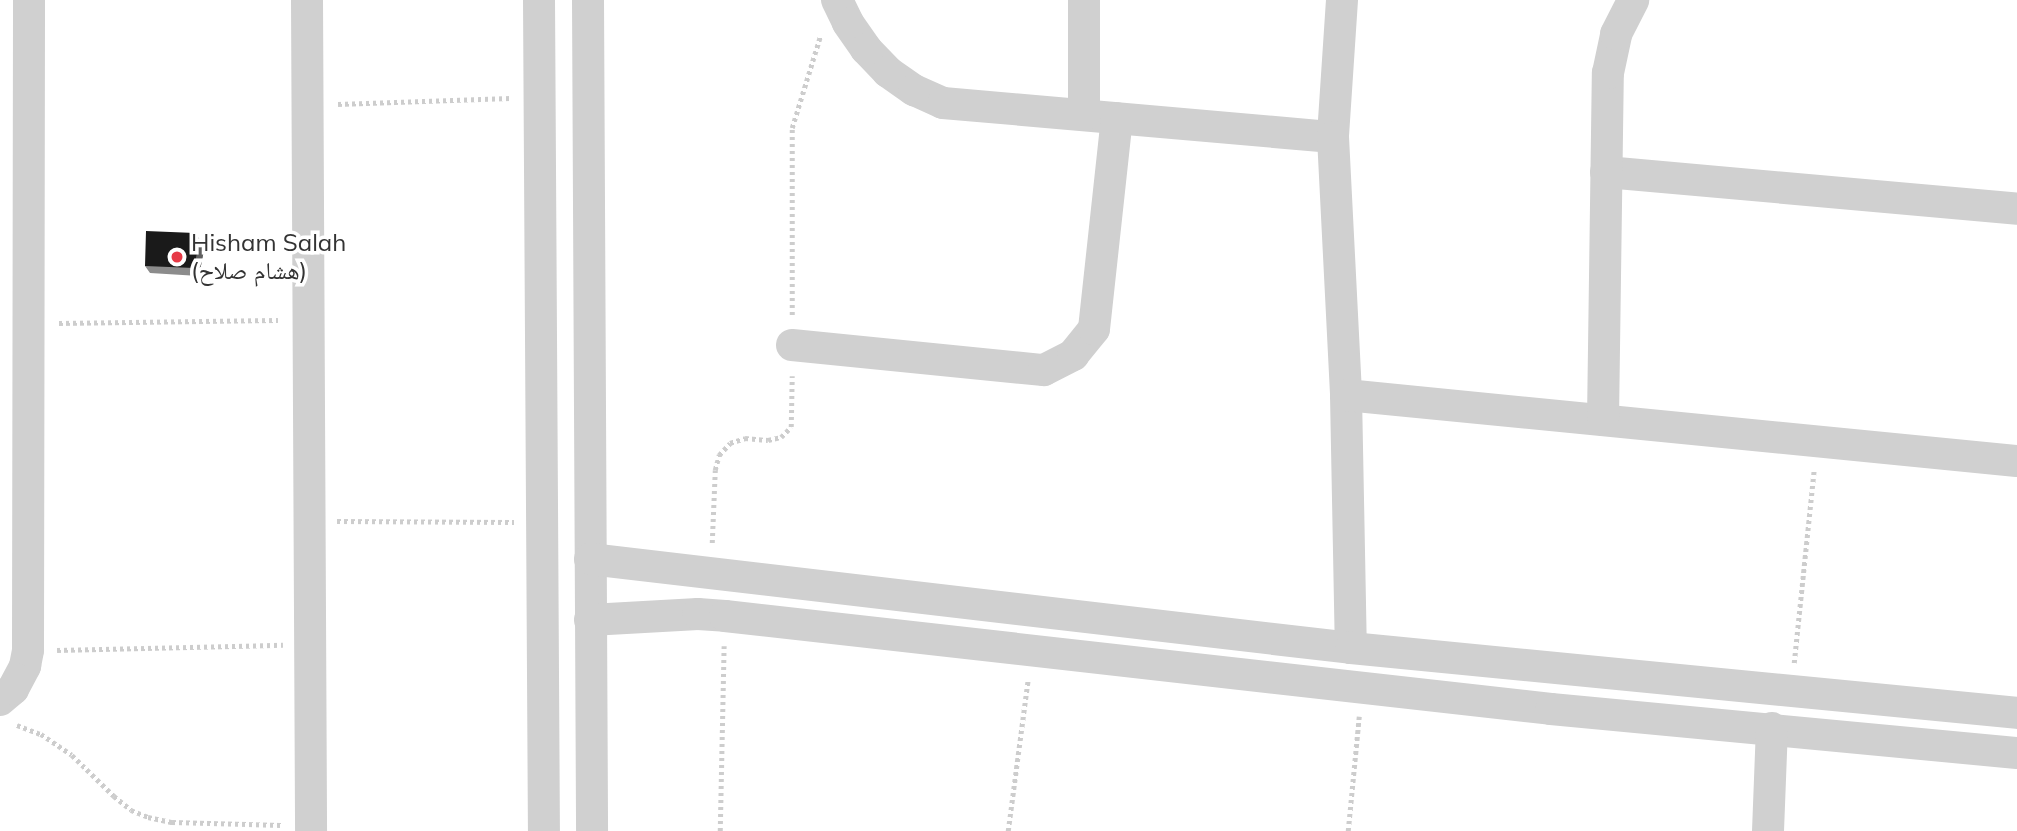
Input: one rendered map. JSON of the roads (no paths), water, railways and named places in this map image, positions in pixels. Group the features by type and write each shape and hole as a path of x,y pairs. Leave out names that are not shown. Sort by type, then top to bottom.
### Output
{"street":[{"path":"3,710 25,666 28,650 29,0"},
{"path":"307,0 305,105 311,828"},
{"path":"539,0 544,831"},
{"path":"588,0 592,831"},
{"path":"1084,0 1084,115"},
{"path":"1342,0 1333,137 1346,395 1350,648"},
{"path":"1603,420 1608,74 1615,34 1633,0"},
{"path":"831,13 848,23 866,49 888,72 914,90 943,103 1333,137"},
{"path":"792,345 1044,370 1073,355 1094,329 1117,118"},
{"path":"1606,172 2017,209"},
{"path":"541,343 589,346"},
{"path":"1346,395 2017,461"},
{"path":"590,559 1350,648 2010,712 2008,753 1772,728 1551,709 711,615 590,620"},
{"path":"704,572 711,615"},
{"path":"1551,709 1554,668"},
{"path":"1768,831 1772,728"}],"place":[{"name":"Hisham Salah (هشام صلاح)","path":"177,257"}]}
